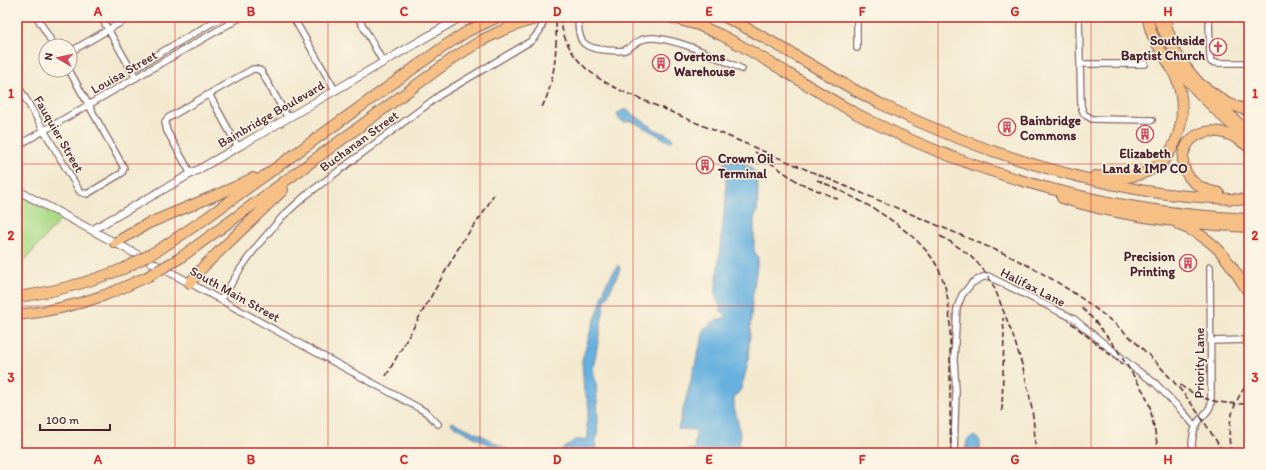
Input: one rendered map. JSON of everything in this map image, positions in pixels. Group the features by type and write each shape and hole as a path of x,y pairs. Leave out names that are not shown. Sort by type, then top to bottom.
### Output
{"highway":[{"path":"17,297 72,287 105,276 125,268 160,249 202,221 446,45 486,22 498,17"},
{"path":"17,315 44,311 84,302 103,296 147,277 180,258 452,59 482,40 501,31 543,17"},
{"path":"669,17 721,35 830,99 877,124 949,156 989,170 1046,188 1106,201 1164,211 1249,219"},
{"path":"725,17 769,40 852,89 903,115 986,149 1053,170 1106,184 1152,192 1196,197 1249,199"},
{"path":"1053,170 1095,176 1128,177 1152,169 1171,151 1181,126 1182,113 1180,92 1172,71 1152,35 1147,17"},
{"path":"1203,86 1227,103 1249,111"},
{"path":"1249,147 1225,133 1219,131 1206,131 1189,141 1183,158 1186,174 1200,187 1211,192 1249,199"},
{"path":"190,283 203,267 278,194 318,162 341,140"},
{"path":"115,243 147,224 234,187 295,154"},
{"path":"989,170 1023,185 1074,202 1177,224 1198,233 1210,241 1222,253 1249,293"},
{"path":"1133,214 1184,222 1249,227"},
{"path":"1239,278 1249,298"}],"main road":[{"path":"1147,17 1172,61 1210,104 1249,142"},
{"path":"1157,17 1172,48 1191,74 1249,133"},
{"path":"1168,17 1166,24 1170,35 1203,86"}],"street":[{"path":"37,17 49,38"},
{"path":"101,17 136,78"},
{"path":"78,47 130,17"},
{"name":"Louisa Street","path":"131,70 222,17"},
{"name":"Louisa Street","path":"17,146 185,50 230,20 241,17"},
{"path":"293,17 335,90"},
{"path":"358,17 383,62"},
{"name":"Bainbridge Boulevard","path":"92,230 238,148 461,17"},
{"name":"Buchanan Street","path":"221,300 257,246 282,217 305,196 440,95 526,44 539,31 544,23 543,17"},
{"path":"578,17 579,34 583,43 591,48 624,50 641,38 655,38 704,52 742,69"},
{"path":"857,17 857,48"},
{"path":"1079,17 1082,111 1092,119 1099,120 1152,120"},
{"path":"1209,17 1211,62 1249,63"},
{"path":"181,42 185,50"},
{"path":"1080,64 1145,64"},
{"path":"191,174 165,126 166,120 243,74 256,69 261,71 288,118"},
{"path":"74,78 89,105"},
{"name":"Fauquier Street","path":"17,84 19,91 44,130 75,185 82,194 87,194 124,171 124,166 89,105"},
{"path":"209,94 238,148"},
{"name":"South Main Street","path":"17,190 419,408 427,413 438,424"},
{"name":"Priority Lane","path":"1192,453 1193,434 1211,404 1210,267"},
{"name":"Halifax Lane","path":"954,453 956,391 954,360 957,308 962,295 972,283 988,276 1074,319 1134,368 1155,383 1196,427"},
{"path":"1210,341 1248,340"}],"green space":[{"path":"17,194 62,218 17,269"}],"water":[{"path":"623,110 627,110 656,130 672,137 673,140 670,142 632,121 624,122 619,119 617,115"},
{"path":"728,156 733,161 740,161 755,172 757,176 758,190 757,211 754,219 754,250 758,258 752,301 748,363 741,389 734,398 734,407 739,426 739,451 734,453 683,453 686,450 691,449 694,451 696,430 678,429 705,327 708,327 713,322 727,315 721,311 715,294 726,196 726,167 724,163"},
{"path":"618,265 620,268 619,272 605,301 593,370 596,382 598,419 597,437 595,442 597,450 600,453 557,453 575,440 588,439 588,430 586,426 589,410 588,401 584,391 582,361 606,284"},
{"path":"453,422 485,437 513,453 504,453 452,425 451,423"},
{"path":"974,436 980,441 980,453 965,453 967,440"}],"railway":[{"path":"560,17 567,43 573,54 590,72 612,86 1005,254 1054,280 1077,295 1121,329 1161,367 1203,420 1224,453"},
{"path":"542,107 550,87 554,65 556,21"},
{"path":"755,152 798,182 840,200"},
{"path":"817,180 849,195 884,215 915,239 928,252 937,266 946,290 950,314 951,453"},
{"path":"386,376 463,240 482,215 494,194"},
{"path":"940,236 959,247 970,256 980,266 996,291 1016,344 1026,380 1033,417 1035,453"},
{"path":"1082,308 1094,320 1116,348 1145,394 1150,407 1159,453"},
{"path":"1002,411 1003,318"},
{"path":"1071,323 1123,365"},
{"path":"1231,453 1229,434 1232,415 1238,398 1249,382"},
{"path":"1180,385 1205,398 1221,402 1249,404"}],"place":[{"name":"Southside Baptist Church","path":"1218,47"},
{"name":"Overtons Warehouse","path":"661,63"},
{"name":"Bainbridge Commons","path":"1007,127"},
{"name":"Elizabeth Land & IMP CO","path":"1145,134"},
{"name":"Crown Oil Terminal","path":"705,165"},
{"name":"Precision Printing","path":"1188,263"}]}
